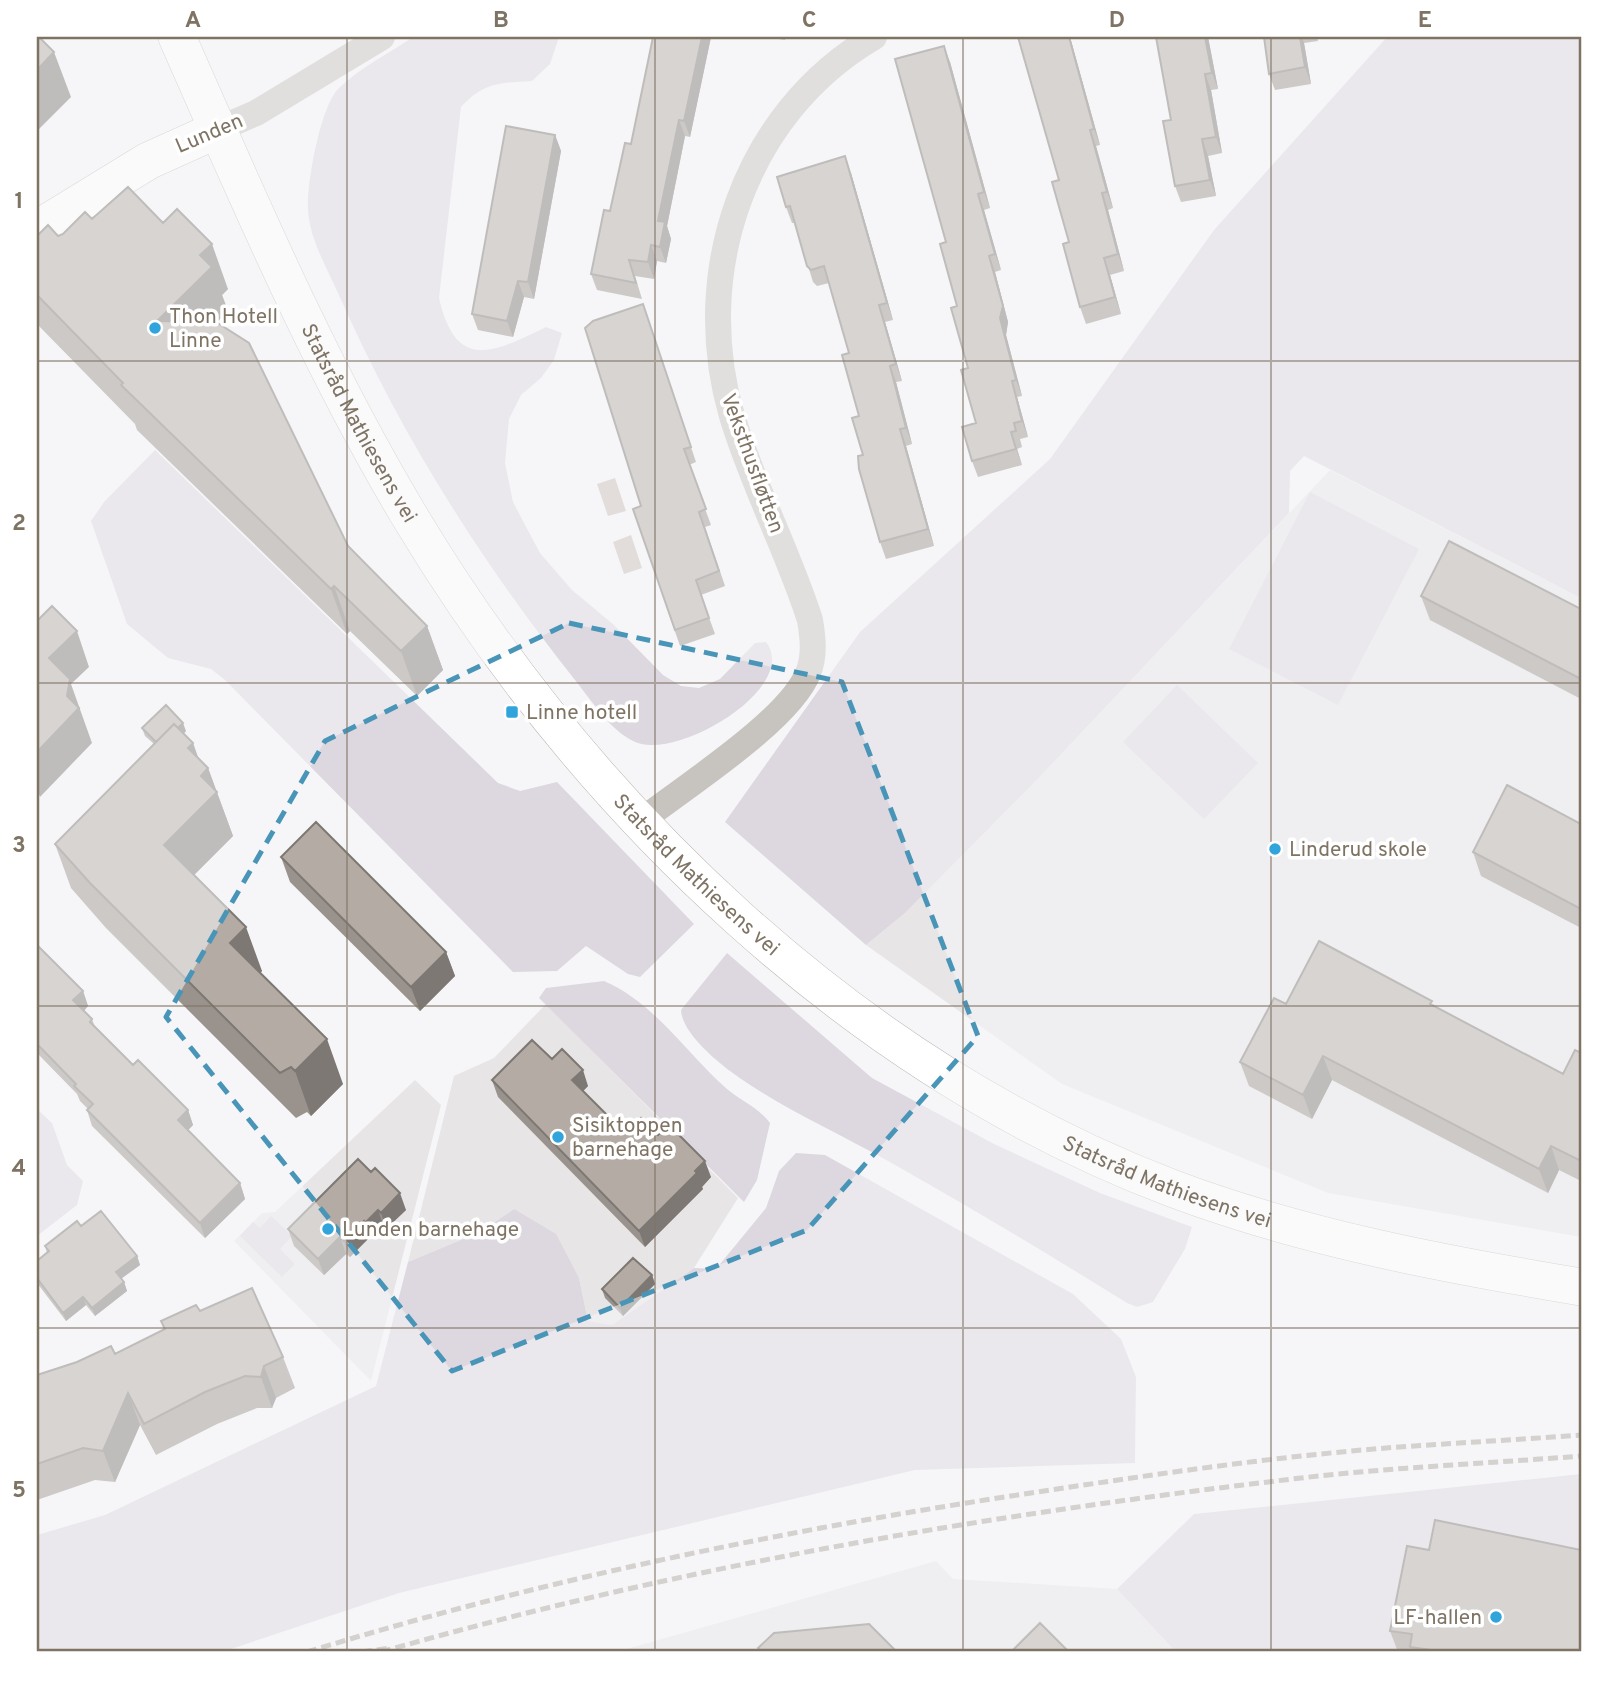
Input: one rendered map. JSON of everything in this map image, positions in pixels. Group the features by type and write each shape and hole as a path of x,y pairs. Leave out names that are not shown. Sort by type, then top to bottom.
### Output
{"street":[{"name":"Statsråd Mathiesens vei","path":"177,37 349,406 414,524 455,589 516,672 641,821 719,900 803,972 901,1045 1003,1109 1051,1134 1171,1188 1271,1222 1411,1256 1581,1287"},
{"name":"Lunden","path":"37,229 99,188 174,148 256,113 382,37"},
{"name":"Veksthusfløtten","path":"641,821 776,717 789,704 808,675 813,640 810,620 746,455 722,371 718,314 721,265 738,198 752,168 787,112 819,76 874,37"}],"highlighted area":[{"path":"569,623 842,682 978,1036 807,1230 452,1371 166,1017 325,741"}],"shaded area":[{"path":"413,37 559,37 550,64 532,81 493,85 477,93 461,107 439,298 446,322 455,337 466,347 493,349 546,327 562,333 554,360 541,378 521,395 509,419 505,463 513,502 540,553 572,590 614,625 663,675 681,686 699,688 720,679 755,643 766,642 772,660 766,680 750,699 728,717 703,731 676,741 652,745 633,741 616,729 594,705 507,589 444,494 388,396 318,250 309,216 309,192 321,125 332,97 365,67"},
{"path":"1387,37 1581,37 1581,598 1304,456 1290,471 1289,513 1031,786 905,913 866,945 725,822 860,632 1050,459 1214,230"},
{"path":"155,450 498,783 520,791 557,782 694,924 640,977 628,974 586,946 557,971 513,972 225,680 211,669 168,658 127,624 91,521 104,502"},
{"name":"Linderud skole","path":"1330,470 1581,598 1581,1237 1328,1193 1062,1084 866,945 905,913 1031,786"},
{"path":"615,478 626,511 608,516 597,484"},
{"path":"1310,492 1419,549 1338,705 1229,649"},
{"path":"631,535 642,568 624,574 613,542"},
{"path":"1177,685 1258,763 1204,819 1123,742"},
{"path":"727,953 872,1078 994,1144 1100,1193 1192,1227 1185,1249 1153,1302 1137,1307 1127,1303 948,1195 768,1096 723,1066 692,1036 681,1010"},
{"path":"604,981 622,990 655,1015 712,1075 770,1123 757,1180 744,1202 539,998 546,988"},
{"name":"Sisiktoppen barnehage","path":"546,1004 738,1198 694,1268 612,1325 588,1321 579,1278 514,1209 480,1232 408,1262 454,1076 494,1058"},
{"name":"Lunden barnehage","path":"415,1080 441,1105 371,1381 234,1241 262,1213 275,1212"},
{"path":"37,1109 52,1123 67,1165 83,1181 77,1205 37,1236"},
{"path":"796,1153 825,1155 1073,1294 1121,1339 1136,1377 1135,1463 915,1470 399,1593 222,1652 37,1652 37,1535 105,1515 376,1386 408,1262 480,1232 514,1209 556,1234 579,1278 588,1321 612,1325 694,1268 716,1269 766,1208 779,1171"},
{"path":"271,1216 292,1236 280,1249 295,1264 282,1277 240,1236 253,1222 260,1228"},
{"path":"1581,1474 1581,1652 1176,1652 1117,1589 1194,1514"},
{"path":"936,1561 953,1579 1117,1589 1176,1652 616,1652"}],"building":[{"path":"37,37 54,52 37,70"},
{"path":"653,37 702,37 684,121 679,120 658,221 665,222 660,247 651,245 648,262 629,260 636,283 591,274 604,210 610,211 625,143 631,144"},
{"path":"1018,37 1069,37 1094,129 1090,130 1107,192 1102,193 1118,254 1104,258 1115,297 1080,307 1063,244 1069,242 1052,182 1059,180"},
{"path":"1156,37 1205,37 1212,73 1205,74 1216,137 1202,139 1210,180 1175,186 1163,121 1171,120"},
{"path":"1264,37 1300,37 1305,67 1269,74"},
{"path":"944,46 984,192 978,194 995,254 989,256 1003,306 1000,318 1016,380 1012,381 1022,421 1014,423 1016,431 1011,432 1016,449 972,461 962,427 976,423 961,370 968,368 951,308 957,306 940,244 946,242 895,59"},
{"path":"506,126 555,135 528,282 518,281 507,321 472,314"},
{"path":"845,156 887,303 879,305 896,364 890,366 906,428 900,429 928,529 880,542 859,469 858,456 863,455 852,418 859,416 842,355 849,353 824,266 811,270 807,266 790,206 786,207 777,177"},
{"path":"128,187 163,223 177,209 212,244 200,255 212,267 157,321 216,322 249,343 348,546 427,626 401,651 334,586 331,589 121,385 123,383 37,295 37,236 48,225 58,236 63,234 85,212 92,219"},
{"path":"643,304 691,447 684,449 706,509 699,512 719,571 696,580 709,618 675,630 633,509 641,506 585,328 593,321"},
{"path":"1449,541 1581,609 1581,679 1421,596"},
{"path":"52,606 77,631 49,658 70,679 67,696 79,708 37,752 37,621"},
{"path":"166,705 183,723 178,728 174,724 156,742 142,728"},
{"path":"174,724 193,743 188,748 208,768 201,776 217,792 164,845 246,927 230,943 327,1039 295,1071 291,1067 280,1073 90,883 55,844"},
{"path":"1507,785 1581,824 1581,909 1473,852"},
{"path":"316,822 446,952 411,987 281,857"},
{"path":"1319,941 1432,1001 1430,1004 1563,1074 1575,1050 1579,1052 1581,1049 1581,1161 1551,1146 1539,1169 1323,1056 1303,1095 1240,1062 1274,998 1286,1004"},
{"path":"37,945 83,991 73,1000 92,1019 90,1022 133,1065 138,1060 188,1110 178,1120 240,1183 200,1223 87,1110 93,1104 37,1044"},
{"path":"532,1040 552,1059 562,1049 583,1070 572,1080 625,1133 641,1118 658,1135 668,1124 705,1161 695,1171 697,1173 639,1231 492,1080"},
{"path":"358,1159 371,1172 375,1168 400,1193 381,1213 378,1210 344,1241 340,1237 318,1259 288,1229"},
{"path":"101,1211 137,1256 116,1272 124,1282 92,1308 83,1297 63,1313 37,1278 37,1261 49,1251 45,1246 77,1221 81,1226"},
{"path":"633,1258 652,1275 620,1308 602,1289"},
{"path":"252,1288 283,1357 264,1366 261,1377 245,1376 205,1392 144,1424 128,1393 103,1451 83,1448 37,1464 37,1375 77,1362 111,1346 115,1354 165,1329 161,1321 196,1305 200,1311"},
{"name":"LF-hallen","path":"1435,1520 1581,1550 1581,1652 1437,1652 1410,1647 1412,1634 1390,1631 1407,1546 1429,1550"},
{"path":"1040,1623 1069,1652 1011,1652"},
{"path":"869,1624 897,1652 762,1652 758,1648 774,1633"}],"railway":[{"path":"307,1652 397,1625 580,1578 858,1521 1257,1461 1386,1448 1581,1435"},
{"path":"381,1652 491,1622 713,1570 937,1529 1163,1495 1314,1477 1581,1456"},
{"path":"362,1652 390,1648"}],"place":[{"name":"Thon Hotell Linne","path":"155,328"},
{"name":"Linne hotell","path":"512,712"},
{"name":"Linderud skole","path":"1275,849"},
{"name":"Sisiktoppen barnehage","path":"558,1137"},
{"name":"Lunden barnehage","path":"328,1229"},
{"name":"LF-hallen","path":"1496,1617"}]}
